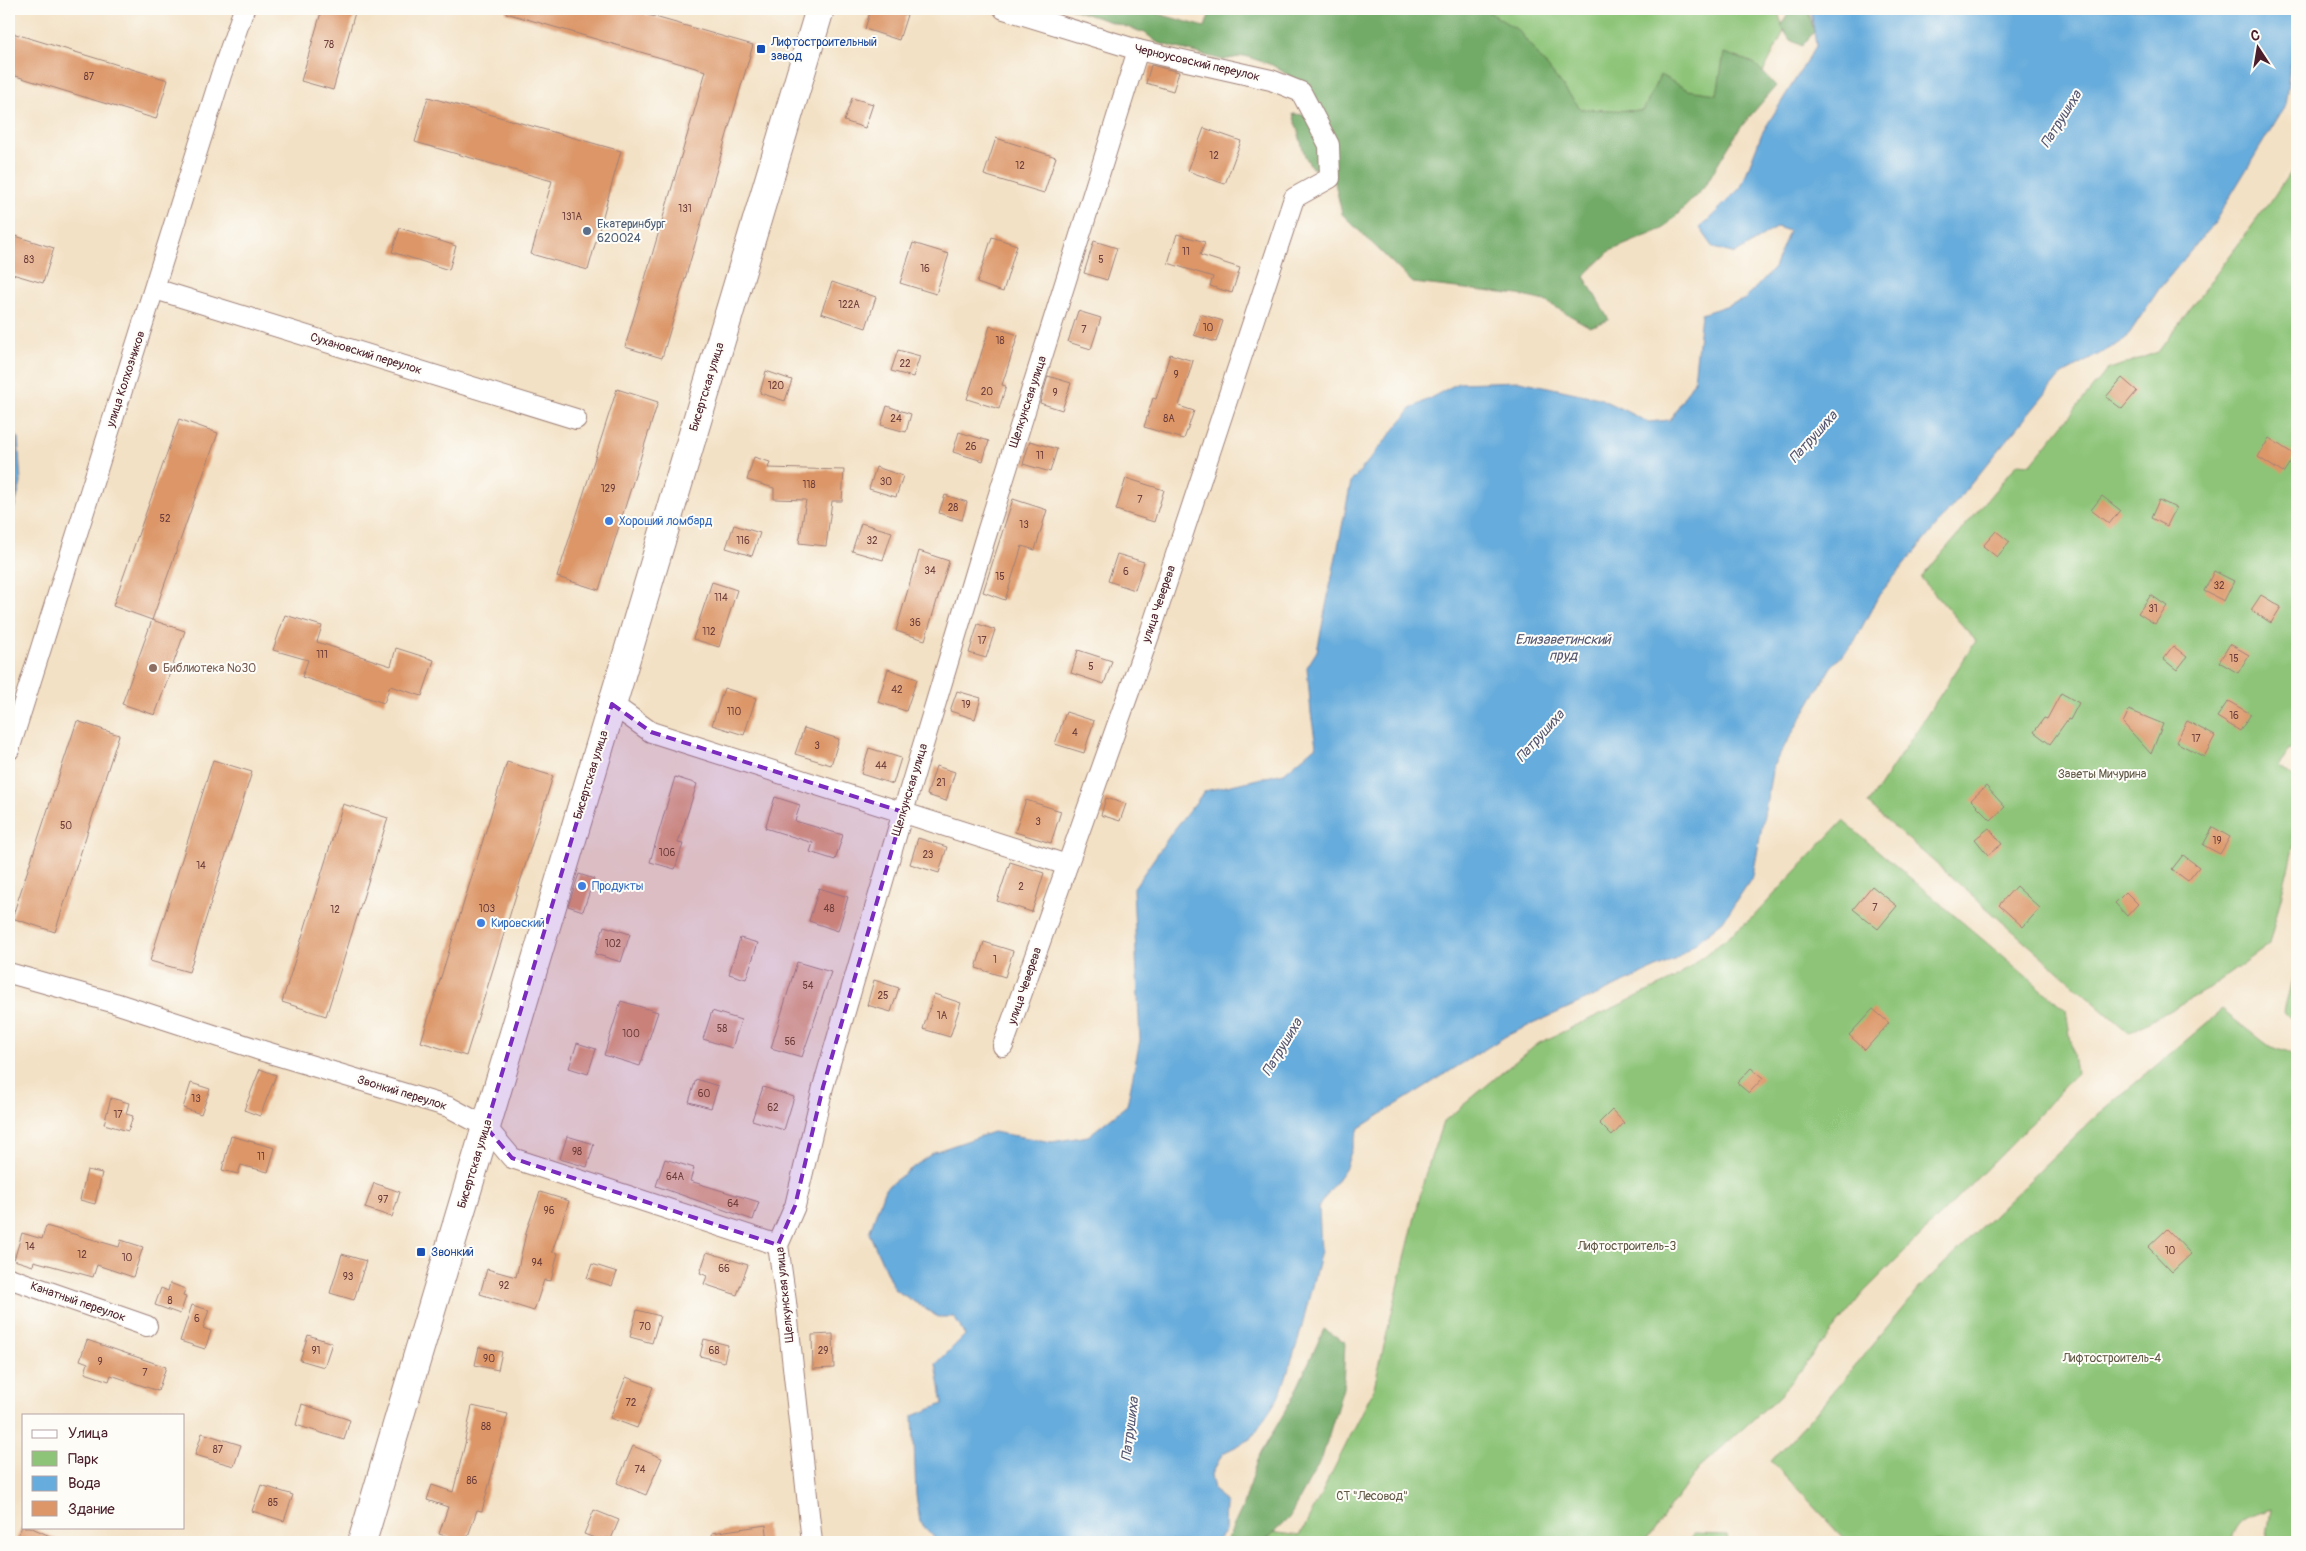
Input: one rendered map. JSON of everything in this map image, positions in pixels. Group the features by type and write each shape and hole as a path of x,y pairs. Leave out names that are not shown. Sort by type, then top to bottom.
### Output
{"main road":[{"name":"Бисертская улица","path":"362,1542 820,9"}],"street":[{"name":"улица Колхозников","path":"9,750 221,75 244,9"},
{"name":"Черноусовский переулок","path":"1004,9 1138,50 1272,80 1301,92 1329,145 1330,178"},
{"name":"Щелкунская улица","path":"812,1542 778,1245 795,1206 823,1087 904,812 990,524 1138,50"},
{"name":"улица Чеверева","path":"1003,1046 1151,630 1294,198 1330,178"},
{"name":"Сухановский переулок","path":"155,289 576,419"},
{"path":"612,704 651,732 1067,865"},
{"name":"Звонкий переулок","path":"9,973 116,1003 262,1051 449,1107 486,1127 512,1158 778,1245"},
{"name":"Канатный переулок","path":"9,1278 147,1326"}],"highlighted area":[{"path":"612,704 651,732 903,812 823,1087 795,1206 778,1245 512,1158 486,1127"}],"green space":[{"path":"1071,9 1141,9 1205,27 1211,9 1484,9 1518,30 1581,109 1643,111 1660,75 1688,90 1717,94 1724,53 1754,63 1776,86 1740,128 1703,189 1663,229 1610,251 1584,276 1609,320 1590,327 1545,301 1518,295 1413,283 1342,214 1333,174 1312,168 1305,156 1293,114 1307,115 1309,88 1272,65 1245,56 1223,60 1158,43 1145,33"},
{"path":"1218,9 1777,9 1784,31 1707,183 1673,203"},
{"path":"1791,9 1808,9 1814,32 1802,46 1790,40 1781,26"},
{"name":"Заветы Мичурина","path":"2297,162 2297,752 2289,749 2279,767 2297,779 2297,833 2269,945 2208,989 2129,1033 1868,804 1976,641 1921,578 2018,463 2031,464 2107,370 2158,352 2272,199"},
{"name":"Лифтостроитель-3","path":"1843,821 2066,1010 2076,1073 2022,1133 1863,1293 1779,1396 1698,1469 1645,1542 1266,1542 1270,1532 1300,1536 1373,1391 1425,1175 1443,1122 1535,1045 1674,979 1753,917"},
{"path":"2297,959 2297,1025 2284,1012"},
{"name":"Лифтостроитель-4","path":"2222,1010 2267,1045 2297,1056 2297,1542 2266,1542 2271,1509 2257,1514 2242,1523 2232,1542 1848,1542 1771,1461 1809,1421 1921,1286 2095,1117"},
{"path":"1324,1329 1345,1342 1343,1388 1322,1458 1289,1518 1264,1542 1226,1542 1242,1508 1257,1460 1292,1399"},
{"path":"1694,1534 1727,1535 1728,1542 1687,1542"}],"water":[{"name":"Елизаветинский пруд","path":"1811,9 2297,9 2297,54 2291,58 2285,106 2214,223 2159,289 2125,340 2061,375 1879,595 1853,644 1831,667 1773,766 1753,876 1723,921 1676,959 1506,1036 1359,1128 1346,1167 1319,1206 1321,1251 1298,1341 1280,1395 1251,1439 1223,1453 1211,1475 1214,1489 1226,1504 1225,1531 1216,1542 938,1542 920,1522 916,1495 913,1416 943,1404 936,1364 965,1335 954,1317 938,1317 894,1289 869,1233 885,1188 934,1152 993,1132 1052,1142 1088,1136 1127,1105 1140,1040 1133,889 1173,831 1205,791 1284,773 1316,746 1307,667 1317,651 1351,482 1412,408 1458,383 1520,381 1599,398 1648,422 1670,420 1694,381 1701,314 1744,300 1774,268 1789,231 1777,227 1735,254 1714,248 1700,228 1741,187 1762,133 1816,46"},
{"path":"9,426 18,438 21,483 9,529"}],"building":[{"path":"322,9 356,9 333,90 301,81"},
{"path":"506,9 627,9 753,45 662,358 625,347 706,71 506,13"},
{"path":"871,9 887,9 907,15 899,40 865,29"},
{"path":"9,32 168,80 156,119 9,74"},
{"path":"1151,65 1179,72 1173,91 1146,83"},
{"path":"428,97 621,151 588,270 531,254 552,181 415,142"},
{"path":"852,98 873,104 865,128 844,121"},
{"path":"1204,128 1241,141 1225,184 1188,171"},
{"path":"996,138 1056,157 1044,193 984,175"},
{"path":"400,228 456,246 449,270 392,252"},
{"path":"9,234 54,248 43,283 9,273"},
{"path":"1177,234 1205,242 1200,255 1240,268 1232,293 1210,286 1213,277 1168,263"},
{"path":"992,237 1017,245 1003,292 977,283"},
{"path":"1094,241 1117,248 1107,280 1084,273"},
{"path":"913,243 949,254 936,294 900,283"},
{"path":"832,282 876,297 866,328 821,313"},
{"path":"1078,311 1101,318 1091,349 1068,342"},
{"path":"1200,314 1223,321 1216,342 1194,335"},
{"path":"990,326 1018,335 1002,385 1006,386 999,409 967,399"},
{"path":"898,350 920,356 913,377 891,371"},
{"path":"1170,354 1193,361 1179,406 1194,411 1184,439 1144,427 1153,398 1156,399"},
{"path":"766,371 792,380 785,401 760,393"},
{"path":"1048,376 1071,383 1062,410 1040,403"},
{"path":"2122,378 2137,391 2122,409 2106,397"},
{"path":"617,389 658,402 599,590 557,577"},
{"path":"887,406 911,414 906,432 881,425"},
{"path":"179,419 218,433 152,620 113,606"},
{"path":"959,432 989,441 983,461 953,452"},
{"path":"2269,438 2295,455 2283,473 2258,457"},
{"path":"1030,441 1057,449 1050,472 1023,464"},
{"path":"754,457 770,462 768,468 844,470 842,501 832,501 826,546 799,543 806,500 774,499 774,488 747,480"},
{"path":"876,467 903,476 896,497 869,489"},
{"path":"1126,478 1164,490 1154,522 1116,510"},
{"path":"945,495 967,502 962,520 939,513"},
{"path":"2102,496 2120,510 2109,524 2091,510"},
{"path":"1013,499 1047,510 1035,550 1022,546 1005,600 983,592"},
{"path":"2159,500 2176,508 2167,526 2151,518"},
{"path":"861,523 892,532 883,560 852,551"},
{"path":"734,525 760,533 752,556 726,548"},
{"path":"1996,531 2010,542 1997,557 1983,546"},
{"path":"919,551 949,561 925,640 896,631"},
{"path":"1117,554 1144,562 1135,590 1108,581"},
{"path":"2214,571 2234,581 2224,601 2204,591"},
{"path":"712,582 737,590 719,647 693,639"},
{"path":"2151,595 2167,606 2155,624 2138,613"},
{"path":"2261,595 2281,607 2271,623 2251,610"},
{"path":"285,615 322,626 317,642 391,666 396,648 434,660 422,696 390,686 384,703 302,677 308,660 273,650"},
{"name":"Библиотека №30","path":"152,620 185,631 155,715 122,704"},
{"path":"978,624 995,630 986,658 969,653"},
{"path":"2230,644 2249,655 2238,673 2219,662"},
{"path":"2173,646 2187,657 2177,670 2163,659"},
{"path":"1078,650 1112,661 1104,684 1071,673"},
{"path":"888,669 917,679 906,711 878,702"},
{"path":"724,688 756,698 744,735 712,725"},
{"path":"957,691 981,698 975,719 950,711"},
{"path":"2061,693 2079,703 2070,720 2068,719 2050,744 2034,732 2044,718 2047,719"},
{"path":"2228,701 2251,714 2240,731 2217,717"},
{"path":"2129,710 2163,724 2151,754 2123,723"},
{"path":"1066,712 1094,721 1084,753 1055,744"},
{"path":"77,721 119,735 55,932 12,918"},
{"path":"2187,721 2215,736 2204,757 2176,742"},
{"path":"804,728 839,739 831,765 795,754"},
{"path":"869,748 901,758 893,784 861,774"},
{"path":"213,760 252,772 189,972 150,961"},
{"path":"507,762 553,776 466,1056 421,1042"},
{"path":"936,766 955,772 946,801 927,795"},
{"path":"675,777 697,784 678,843 683,844 675,869 650,862"},
{"path":"1986,786 2005,807 1991,820 1971,800"},
{"path":"775,797 800,805 795,821 843,835 835,860 810,852 813,843 765,828"},
{"path":"1106,798 1126,804 1120,821 1101,815"},
{"path":"1026,800 1061,811 1051,843 1015,832"},
{"path":"343,804 388,818 326,1016 282,1002"},
{"path":"2213,827 2230,837 2220,854 2203,845"},
{"path":"1989,828 2002,844 1988,855 1975,839"},
{"path":"918,838 947,847 939,873 910,864"},
{"path":"2183,855 2199,867 2188,881 2172,869"},
{"path":"1010,862 1044,873 1032,912 997,901"},
{"path":"579,874 594,879 583,911 568,906"},
{"path":"1872,886 1897,906 1878,929 1853,909"},
{"path":"2016,886 2040,908 2023,927 1999,905"},
{"path":"819,888 848,897 838,931 809,921"},
{"path":"2126,892 2138,904 2127,916 2115,903"},
{"path":"604,926 630,934 621,962 595,954"},
{"path":"740,938 758,943 746,979 729,974"},
{"path":"984,942 1013,951 1005,977 976,968"},
{"path":"797,962 831,972 802,1057 771,1048"},
{"path":"874,980 899,988 891,1012 867,1005"},
{"path":"934,994 961,1003 950,1037 923,1029"},
{"path":"621,1001 658,1012 640,1066 604,1055"},
{"path":"1873,1009 1889,1023 1865,1050 1849,1035"},
{"path":"712,1011 741,1020 732,1048 703,1039"},
{"path":"577,1043 596,1049 588,1074 569,1068"},
{"path":"1751,1068 1763,1078 1749,1093 1737,1083"},
{"path":"260,1069 276,1075 260,1116 244,1110"},
{"path":"696,1079 718,1086 711,1108 689,1102"},
{"path":"191,1083 210,1089 201,1114 183,1108"},
{"path":"763,1087 794,1097 784,1130 752,1120"},
{"path":"111,1098 129,1103 126,1114 133,1116 128,1131 104,1124"},
{"path":"1612,1110 1624,1123 1612,1136 1599,1123"},
{"path":"231,1136 275,1148 268,1172 241,1165 238,1174 222,1170"},
{"path":"567,1136 594,1144 587,1167 560,1159"},
{"path":"665,1159 694,1168 690,1181 759,1202 753,1220 656,1186"},
{"path":"87,1170 102,1173 95,1204 80,1200"},
{"path":"374,1183 400,1192 392,1217 365,1208"},
{"path":"540,1192 569,1201 552,1252 558,1253 551,1281 544,1280 534,1311 480,1294 487,1269 516,1277 527,1229"},
{"path":"46,1226 119,1247 121,1240 143,1247 133,1277 97,1265 93,1277 34,1261 33,1266 14,1260 22,1233 42,1239"},
{"path":"2167,1229 2191,1254 2172,1272 2148,1247"},
{"path":"707,1252 748,1265 737,1295 704,1284 707,1276 700,1273"},
{"path":"342,1254 366,1261 354,1300 330,1293"},
{"path":"592,1264 617,1272 612,1286 587,1278"},
{"path":"170,1283 185,1289 183,1296 186,1297 180,1314 155,1305 161,1288 168,1291"},
{"path":"192,1305 209,1310 203,1328 211,1331 205,1349 180,1341"},
{"path":"637,1310 660,1316 652,1343 630,1337"},
{"path":"833,1334 834,1368 813,1369 812,1335"},
{"path":"308,1335 332,1343 324,1367 300,1360"},
{"path":"704,1339 728,1345 724,1362 700,1356"},
{"path":"87,1340 166,1367 158,1391 111,1375 109,1381 85,1373 88,1363 80,1360"},
{"path":"479,1347 502,1352 498,1370 475,1365"},
{"path":"626,1377 653,1387 637,1428 610,1418"},
{"path":"302,1404 350,1420 344,1440 296,1425"},
{"path":"472,1406 508,1414 482,1511 477,1510 466,1542 439,1534 448,1507 427,1500 432,1485 453,1492"},
{"path":"202,1433 241,1445 234,1466 195,1455"},
{"path":"633,1446 662,1458 646,1495 617,1483"},
{"path":"261,1485 293,1495 284,1521 252,1511"},
{"path":"594,1510 619,1520 611,1539 607,1538 605,1542 584,1534"},
{"path":"766,1525 768,1542 713,1542 712,1533"},
{"path":"22,1526 22,1528 32,1528 63,1542 15,1542"}],"place":[{"name":"Лифтостроительный завод","path":"761,49"},
{"name":"Екатеринбург 620024","path":"587,231"},
{"name":"Хороший ломбард","path":"609,521"},
{"name":"Библиотека №30","path":"153,668"},
{"name":"Продукты","path":"582,886"},
{"name":"Кировский","path":"481,923"},
{"name":"Звонкий","path":"421,1252"}],"water label":[{"name":"Патрушиха","path":"2061,119"},
{"name":"Патрушиха","path":"1813,437"},
{"name":"Патрушиха","path":"1540,736"},
{"name":"Патрушиха","path":"1282,1047"},
{"name":"Патрушиха","path":"1130,1429"}],"park label":[{"name":"СТ \"Лесовод\"","path":"1372,1496"}]}
